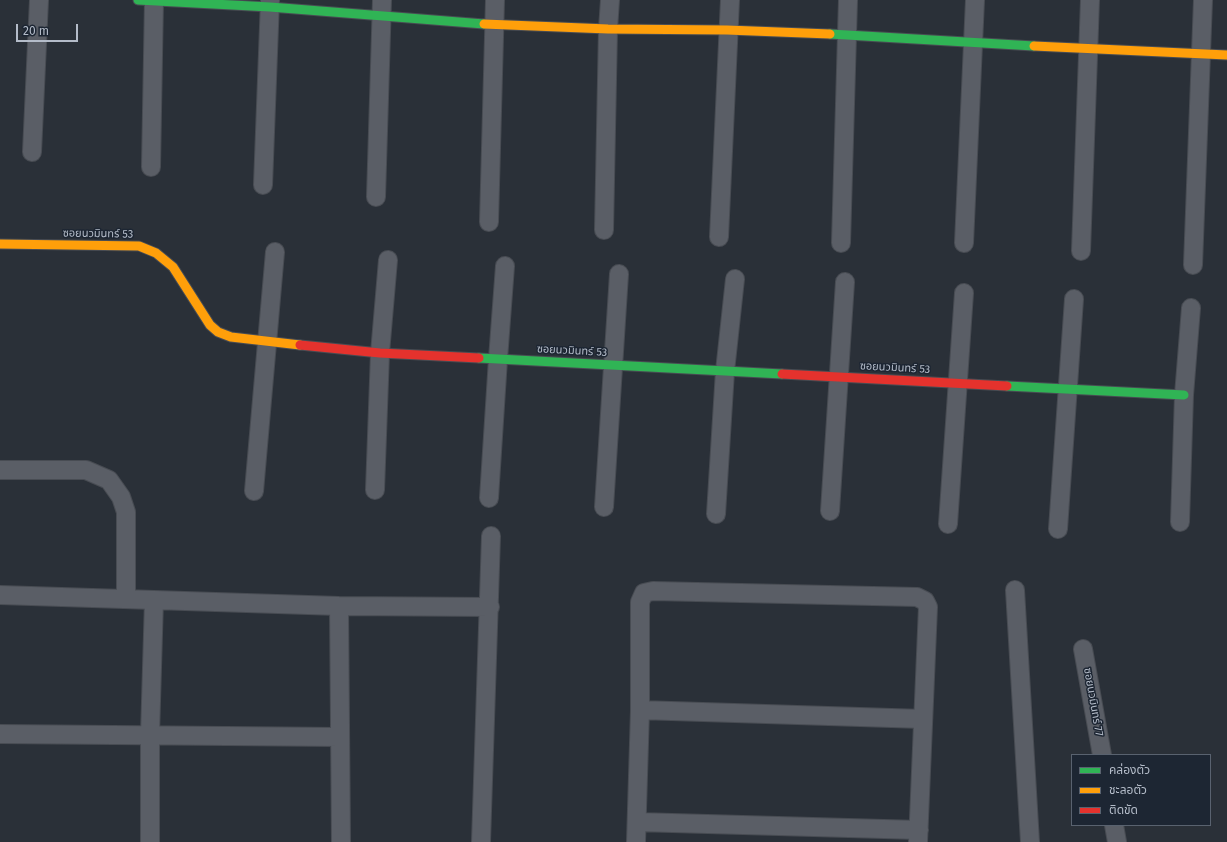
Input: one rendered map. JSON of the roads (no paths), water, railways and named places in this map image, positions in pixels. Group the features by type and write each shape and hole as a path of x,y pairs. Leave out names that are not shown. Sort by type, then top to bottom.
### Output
{"street":[{"path":"32,152 39,0"},
{"path":"138,0 270,3 382,8 494,25 608,29 727,30 1227,55"},
{"path":"151,167 154,0"},
{"path":"489,222 495,0"},
{"path":"604,230 608,29 610,0"},
{"path":"719,237 727,30 730,0"},
{"path":"841,243 848,0"},
{"path":"964,243 975,0"},
{"path":"1081,251 1090,0"},
{"path":"1192,265 1203,0"},
{"path":"263,185 270,3"},
{"path":"376,197 382,8"},
{"name":"ซอยนวมินทร์ 53","path":"0,244 139,246 156,253 172,267 210,325 218,332 232,337 380,353 1184,395"},
{"path":"254,491 275,252"},
{"path":"375,490 380,353 388,260"},
{"path":"489,498 505,266"},
{"path":"604,507 619,274"},
{"path":"716,514 725,371 735,279"},
{"path":"830,511 845,282"},
{"path":"948,524 964,293"},
{"path":"1058,529 1074,299"},
{"path":"1180,522 1184,395 1191,308"},
{"path":"0,470 86,470 109,480 121,498 126,512 126,599"},
{"path":"481,842 490,607 491,536"},
{"path":"1015,590 1030,842"},
{"path":"636,842 640,710 640,602 644,593 660,591 917,597 925,601 928,607 919,836 637,822"},
{"path":"0,595 339,606 490,607"},
{"path":"150,842 150,735 154,600"},
{"path":"339,606 340,842"},
{"name":"ซอยนวมินทร์ 77","path":"1084,649 1102,754"},
{"path":"640,710 923,719"},
{"path":"0,734 339,737"},
{"path":"1114,826 1117,842"}]}
